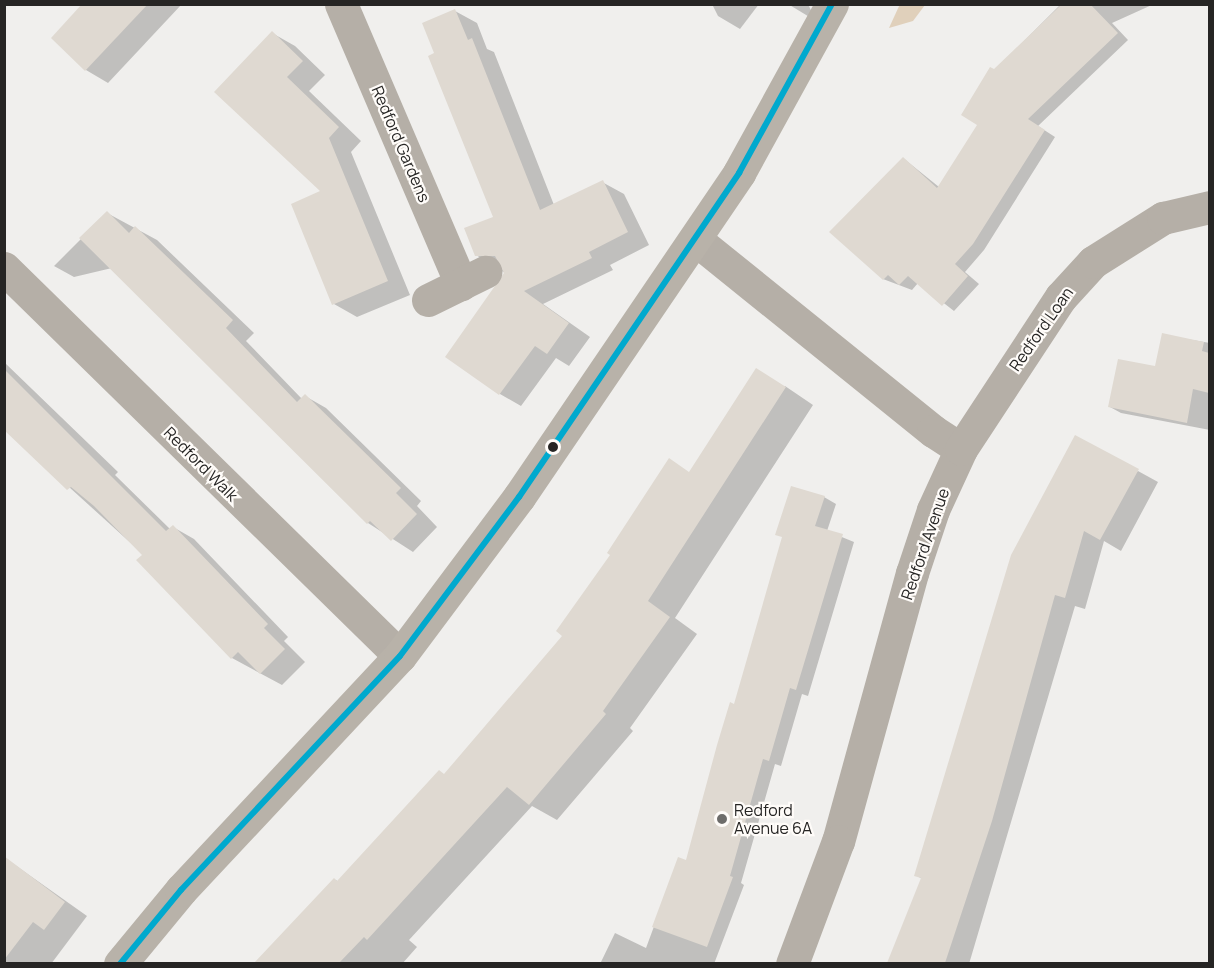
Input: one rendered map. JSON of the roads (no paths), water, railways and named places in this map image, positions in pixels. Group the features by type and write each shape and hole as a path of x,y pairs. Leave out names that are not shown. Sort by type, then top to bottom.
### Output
{"main road":[{"path":"120,963 180,890 400,656 519,496 739,173 832,4"}],"street":[{"name":"Redford Gardens","path":"341,4 473,278 428,300"},
{"name":"Redford Loan","path":"961,449 1055,306 1093,262 1163,218 1209,207"},
{"path":"694,239 933,431 961,449"},
{"name":"Redford Walk","path":"4,268 400,656"},
{"name":"Redford Avenue","path":"792,963 838,840 912,573 933,510 961,449"}],"place":[{"name":"Redford Avenue 6A","path":"722,819"}]}
